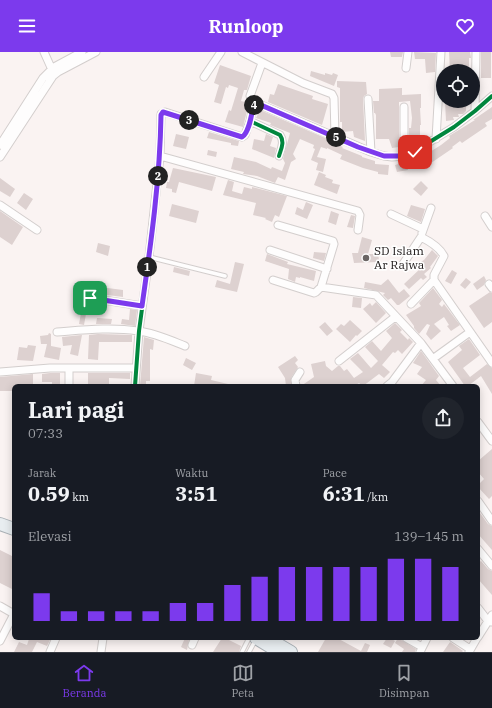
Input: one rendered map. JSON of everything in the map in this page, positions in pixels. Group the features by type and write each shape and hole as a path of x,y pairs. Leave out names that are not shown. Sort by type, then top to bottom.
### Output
{"main road":[{"path":"0,524 12,528"},
{"path":"0,532 12,535"},
{"path":"262,640 280,652"},
{"path":"263,640 291,652"}],"street":[{"path":"44,52 53,72"},
{"path":"0,145 43,78 82,52"},
{"path":"53,72 58,72 96,52"},
{"path":"204,77 221,52"},
{"path":"242,52 303,83 332,94 334,98 335,136"},
{"path":"406,68 408,52"},
{"path":"436,138 440,52"},
{"path":"475,111 476,52"},
{"path":"262,63 250,96 254,102 371,152 384,156 404,156 415,152 475,111 492,96"},
{"path":"0,156 53,72"},
{"path":"368,99 371,152"},
{"path":"135,384 139,331 160,156 161,115 165,112 242,137 245,135 250,121 254,102"},
{"path":"404,107 404,156"},
{"path":"250,121 280,135 283,142 279,156"},
{"path":"160,156 358,211 360,215 358,230"},
{"path":"0,205 37,230"},
{"path":"403,264 421,237 431,208"},
{"path":"391,214 423,229"},
{"path":"484,216 492,227"},
{"path":"273,280 314,292 317,291 321,287 334,244 333,241 278,225"},
{"path":"421,237 443,254 444,256 434,275 434,280 492,363"},
{"path":"270,250 327,268"},
{"path":"411,304 434,280"},
{"path":"321,287 376,295 434,358 452,384"},
{"path":"78,296 142,306"},
{"path":"339,361 395,316"},
{"path":"56,332 101,329 139,331 166,338 186,346"},
{"path":"434,358 470,332"},
{"path":"392,384 421,343"},
{"path":"0,372 69,368 136,368"},
{"path":"69,368 69,384"},
{"path":"296,384 295,380 300,372"},
{"path":"480,425 492,441"},
{"path":"480,504 492,521"},
{"path":"480,551 492,566"},
{"path":"0,606 12,613"},
{"path":"480,610 491,619 480,635"},
{"path":"0,640 12,618"},
{"path":"50,652 55,640"},
{"path":"101,652 102,640"},
{"path":"408,640 421,650 426,640"},
{"path":"455,640 469,651 477,640"}],"lane":[{"path":"149,257 225,276"},
{"path":"242,652 248,640"},
{"path":"249,652 260,640"}],"building":[{"path":"390,52 403,52 402,57 391,57"},
{"path":"414,52 436,53 435,72 426,73 425,59 415,59"},
{"path":"449,52 470,52 471,58 469,58 469,64 450,64"},
{"path":"481,52 491,52 491,78 481,78"},
{"path":"220,65 251,76 247,90 244,90 241,101 249,103 243,127 225,122 229,110 231,111 238,88 229,85 228,88 226,87 221,104 214,102 219,85 214,83"},
{"path":"311,71 325,75 325,73 332,75 333,73 338,75 334,86 310,76"},
{"path":"337,81 366,82 367,94 363,99 365,141 354,137 353,131 342,132 342,122 340,122 340,88 337,87"},
{"path":"278,84 313,96 312,99 328,104 322,125 268,102 270,94 274,95"},
{"path":"402,88 402,95 421,94 420,140 410,141 409,139 409,128 411,128 412,118 410,101 399,102 399,147 392,148 389,139 376,139 376,115 374,113 373,101 379,101 379,89"},
{"path":"492,107 492,119 485,123 487,126 462,143 460,141 452,147 453,148 431,163 429,160 424,164 419,156 424,153 425,155 441,145 450,138 449,136 475,120 473,120"},
{"path":"445,108 466,108 466,111 463,114 458,114 459,117 453,117 454,120 446,121"},
{"path":"260,110 330,140 343,147 342,148 362,157 375,161 375,164 389,165 388,175 378,174 378,172 340,159 342,155 327,148 321,147 317,157 326,159 323,172 316,170 318,163 311,160 315,149 313,148 314,145 300,139 293,154 296,159 291,162 285,180 278,177 275,183 257,176 243,174 244,172 231,169 234,157 256,162 271,169 272,167 282,171 285,163 283,159 290,133 270,125 271,123 256,118"},
{"path":"209,132 239,141 238,146 207,138"},
{"path":"176,134 189,137 186,149 173,146"},
{"path":"266,134 273,137 270,146 276,148 274,158 252,149 254,139 264,141"},
{"path":"208,150 217,152 216,157 207,155"},
{"path":"406,162 408,170 397,172 395,165"},
{"path":"173,168 216,177 212,191 179,182 176,193 172,192 172,189 166,188"},
{"path":"319,172 326,175 325,177 333,180 332,183 340,185 337,194 314,185"},
{"path":"0,178 15,189 10,197 0,191"},
{"path":"228,180 234,182 232,191 242,194 244,187 252,189 252,187 287,196 279,217 275,215 272,222 265,219 266,218 253,215 256,203 223,195"},
{"path":"421,181 428,188 421,196 413,189"},
{"path":"24,193 33,199 26,210 17,203"},
{"path":"306,202 313,205 307,219 295,214 297,207 303,210"},
{"path":"172,204 199,211 196,223 169,216"},
{"path":"411,205 425,209 421,222 407,216"},
{"path":"0,211 23,227 12,245 0,237"},
{"path":"331,211 339,214 336,225 328,222"},
{"path":"351,215 355,216 353,228 347,227"},
{"path":"362,237 372,240 368,254 378,254 379,260 377,262 354,263 352,253 358,253"},
{"path":"98,243 110,246 108,256 96,252"},
{"path":"432,250 438,256 430,267 431,268 424,274 427,277 423,280 421,278 409,289 404,284 422,267 419,263 424,260"},
{"path":"314,252 326,253 324,261 313,258"},
{"path":"267,254 288,262 287,264 316,271 314,281 300,277 296,277 295,282 288,279 289,269 265,261"},
{"path":"235,262 244,264 237,292 215,287 217,280 230,284"},
{"path":"174,267 190,271 189,276 173,272"},
{"path":"452,270 457,273 451,284 445,281"},
{"path":"484,276 486,280 484,285 477,290 473,284"},
{"path":"466,278 471,282 465,289 460,285"},
{"path":"388,279 399,293 404,289 410,296 399,305 397,305 391,298 388,300 383,295 385,293 364,288 365,282 381,285"},
{"path":"92,286 123,290 123,297 92,293"},
{"path":"433,288 442,300 439,304 442,307 444,304 460,325 451,331 447,326 449,325 444,317 434,324 441,331 431,340 426,334 430,325 427,324 419,334 406,315 421,306 419,303"},
{"path":"490,292 492,293 492,322 484,328 469,306"},
{"path":"353,297 362,298 361,308 352,307"},
{"path":"376,302 386,313 376,323 363,309 370,303 372,306"},
{"path":"130,309 137,310 135,326 121,324 122,319 129,320"},
{"path":"81,313 86,314 84,325 79,324"},
{"path":"97,318 112,319 111,324 96,324"},
{"path":"350,320 362,331 350,342 336,329 341,324 344,326"},
{"path":"325,322 333,331 327,336 319,327"},
{"path":"395,323 402,330 400,332 408,340 409,338 413,342 402,354 398,350 395,353 393,352 382,365 390,372 384,378 379,374 366,384 304,384 314,377 311,364 325,361 326,366 332,371 340,366 344,371 347,369 354,378 363,372 350,359 358,353 371,368 378,361 365,347 372,341 381,351 392,338 386,331"},
{"path":"49,333 51,334 51,346 61,348 59,360 44,357 47,344 41,344 40,336 48,335"},
{"path":"82,335 78,356 70,354 72,345 63,346 62,337"},
{"path":"89,335 132,335 132,342 99,342 98,360 88,359"},
{"path":"144,337 154,340 153,350 150,349 150,381 146,381 146,384 140,384"},
{"path":"469,339 480,355 463,368 470,377 487,364 492,368 492,394 481,376 471,384 464,384 448,362 462,350 459,346"},
{"path":"28,345 36,346 33,361 17,360 19,347 27,348"},
{"path":"421,351 439,376 436,380 439,384 423,384 426,380 417,374 422,367 413,363"},
{"path":"295,356 298,360 295,363 298,367 291,378 291,384 286,384 285,378 278,367"},
{"path":"186,358 196,363 192,370 183,365"},
{"path":"60,373 60,384 42,382 42,374"},
{"path":"88,373 130,373 130,379 109,378 109,384 88,384"},
{"path":"196,373 212,376 211,380 228,384 194,384"},
{"path":"33,374 33,384 12,384 12,391 0,391 0,377"},
{"path":"492,449 492,496 489,499 480,489 480,483 484,479 480,474 480,459"},
{"path":"480,513 488,524 492,526 492,550 480,536"},
{"path":"0,550 12,556 12,589 0,583"},
{"path":"480,562 492,571 492,595 480,581"},
{"path":"29,640 50,640 47,646 37,642 32,652 14,652 19,642 27,645"},
{"path":"184,640 189,640 187,650 181,647"},
{"path":"221,640 229,640 241,646 239,652 213,652"},
{"path":"325,640 341,640 361,651 365,643 370,645 367,652 318,652"},
{"path":"386,640 395,641 391,648 383,644"},
{"path":"397,640 401,640 416,649 415,652 402,652 404,649 395,643"},
{"path":"450,642 463,651 443,652"}],"cycle path":[{"path":"279,156 282,148 280,135 250,121 254,102 371,152 392,157 404,156 415,151 454,127 492,96"},
{"path":"135,384 139,331 160,156 161,114 165,112 242,137 245,135 250,121"}],"place":[{"name":"SD Islam Ar Rajwa","path":"366,258"}],"route":[{"path":"90,298 142,306 160,156 161,115 163,112 243,137 250,121 254,102 371,152 392,157 404,156 415,152"}]}
